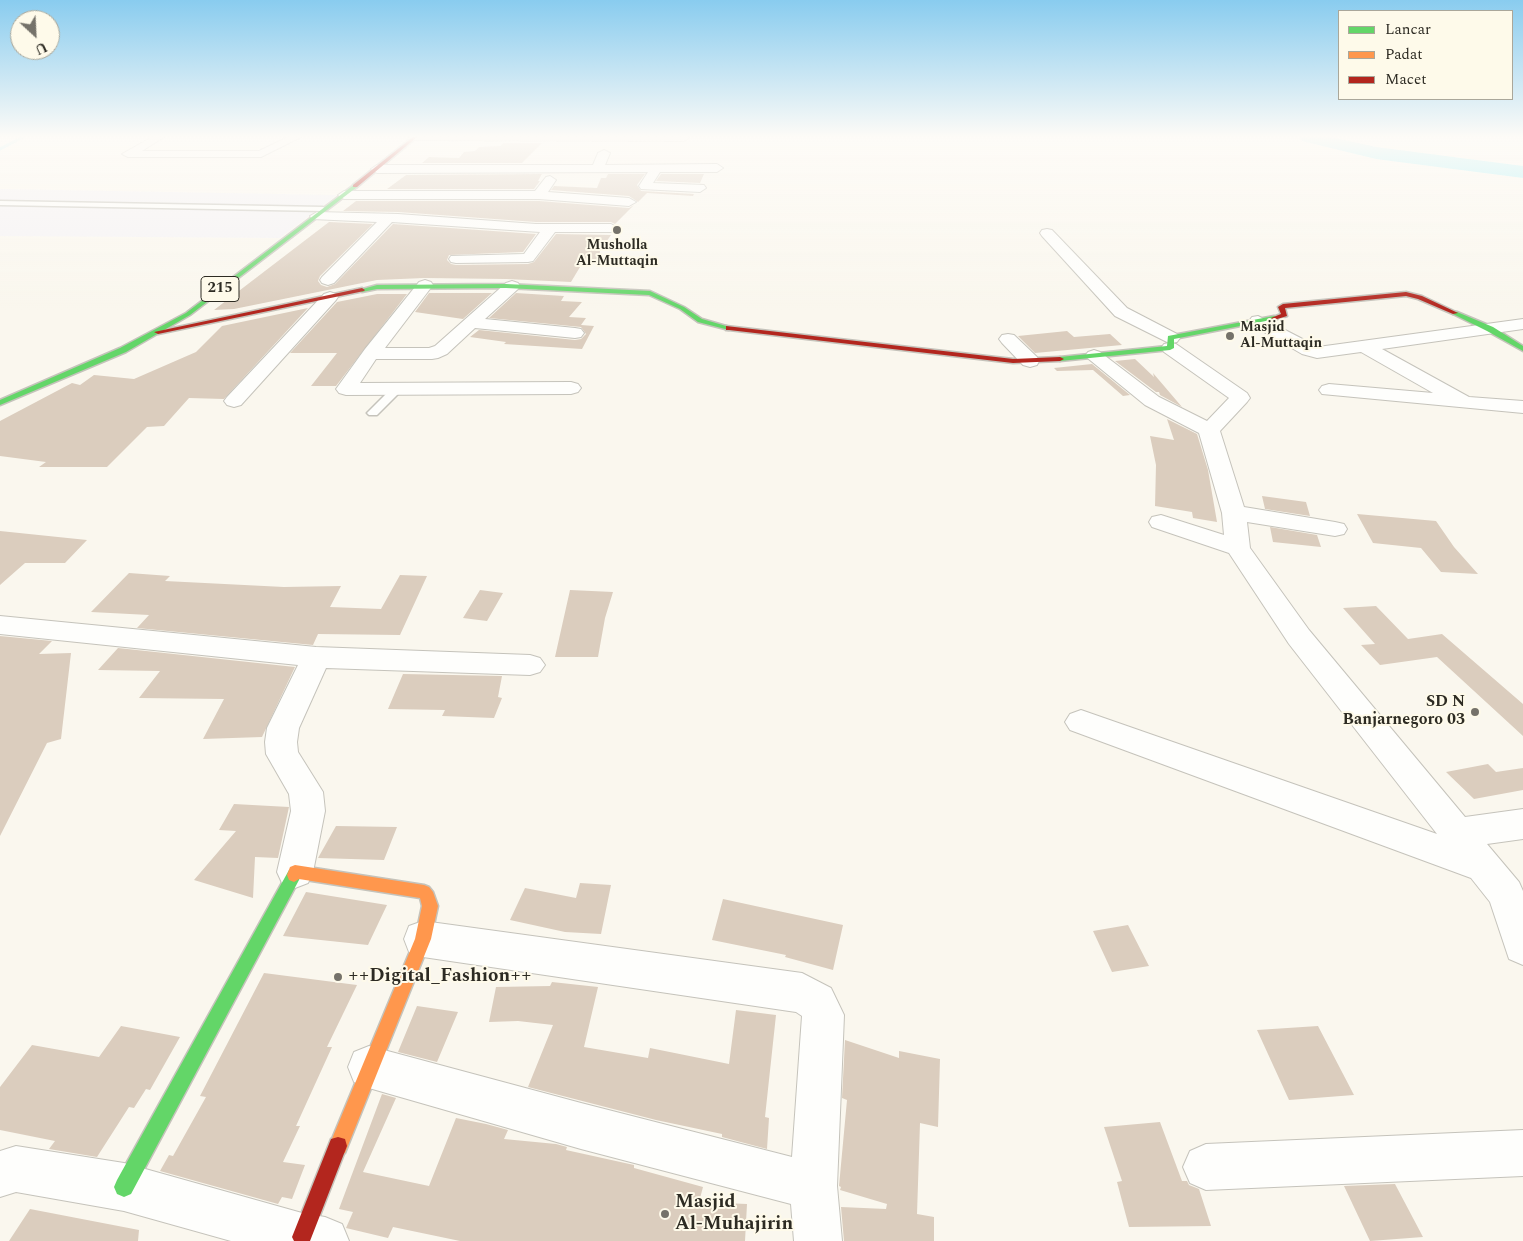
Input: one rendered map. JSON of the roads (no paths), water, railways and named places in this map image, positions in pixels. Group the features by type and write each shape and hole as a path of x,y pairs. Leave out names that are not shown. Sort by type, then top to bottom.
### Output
{"street":[{"path":"344,195 539,195 629,202"},
{"name":"215","path":"0,403 123,350 188,314 344,195"},
{"path":"320,212 551,228 611,228"},
{"path":"234,401 388,218"},
{"path":"456,259 528,258 551,228"},
{"path":"1047,233 1121,312 1171,343 1240,396 1209,430"},
{"path":"158,332 329,288 425,285 512,286 650,293 682,308 700,321 739,330 943,354 1030,361 1094,356 1171,343 1258,321 1283,317 1285,315 1281,307 1283,306 1406,294 1420,297 1490,329 1523,350"},
{"path":"425,285 346,389 570,388"},
{"path":"371,354 432,354 437,352 512,286"},
{"path":"1258,321 1314,352 1365,347 1523,324"},
{"path":"473,322 576,333"},
{"path":"1008,339 1030,361"},
{"path":"1365,347 1465,402"},
{"path":"1094,356 1152,401 1209,430 1234,512 1238,548 1299,637 1506,894 1523,943"},
{"path":"1330,390 1523,407"},
{"path":"1234,512 1335,529"},
{"path":"1161,522 1238,548"},
{"path":"0,625 316,657 530,665"},
{"path":"124,1187 296,872 308,811 306,792 282,754 281,742 283,728 316,657"},
{"path":"1081,722 1483,866"},
{"path":"1457,833 1523,824"},
{"path":"0,1174 16,1169 124,1187 314,1239 369,1066 423,939 430,906 428,897 424,892 296,872"},
{"path":"423,939 802,993 817,1002 823,1015 813,1186 818,1241"},
{"path":"369,1066 581,1126 813,1186"},
{"path":"1206,1167 1523,1153"}],"lane":[{"path":"0,204 271,215 320,212"},
{"path":"0,211 164,213 192,207 280,208 320,212"},
{"path":"271,215 280,208"},
{"path":"373,413 396,390"}],"place":[{"name":"Musholla Al-Muttaqin","path":"617,230"},
{"name":"Masjid Al-Muttaqin","path":"1230,336"},
{"name":"SD N Banjarnegoro 03","path":"1475,712"},
{"name":"++Digital_Fashion++","path":"338,977"},
{"name":"Masjid Al-Muhajirin","path":"665,1214"}]}
